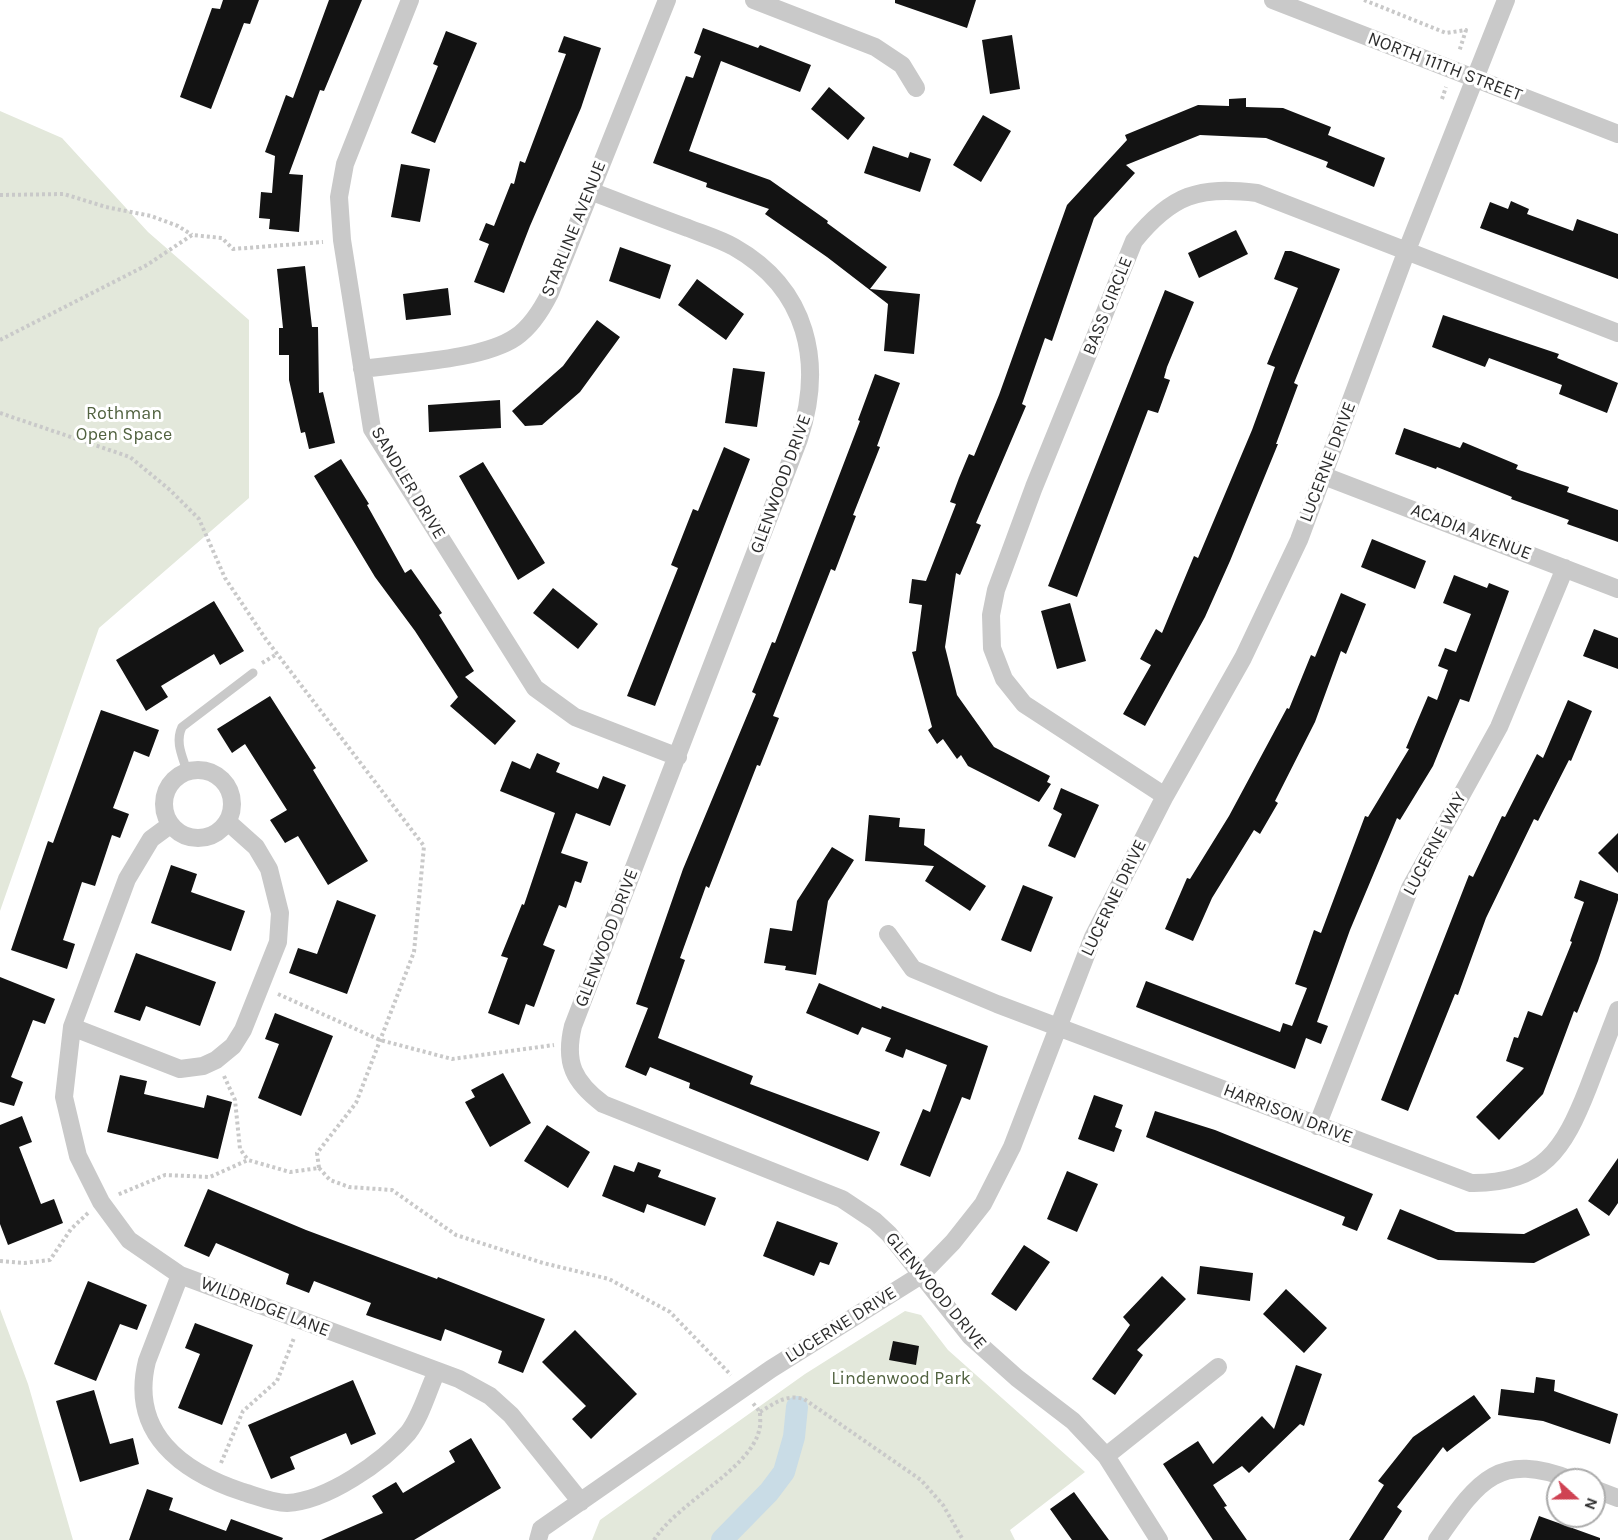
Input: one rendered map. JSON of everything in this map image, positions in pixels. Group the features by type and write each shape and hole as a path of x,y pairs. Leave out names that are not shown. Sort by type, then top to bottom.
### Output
{"street":[{"name":"SANDLER DRIVE","path":"410,0 345,164 339,197 342,240 372,429 535,688 574,717 678,757"},
{"name":"STARLINE AVENUE","path":"362,369 488,350 517,336 539,314 550,293 667,0"},
{"path":"754,0 875,46 902,65 916,88"},
{"name":"NORTH 111TH STREET","path":"1273,0 1618,134"},
{"name":"LUCERNE DRIVE","path":"538,1540 541,1529 771,1369 921,1275 983,1204 1012,1147 1093,937 1165,796 1243,658 1299,540 1407,250 1506,0"},
{"name":"BASS CIRCLE","path":"1165,796 1024,704 1004,679 992,648 991,615 996,590 1034,488 1134,241 1151,220 1172,204 1196,194 1222,189 1257,193 1618,333"},
{"name":"GLENWOOD DRIVE","path":"590,191 733,246 758,263 786,293 807,337 812,370 809,410 569,1043 572,1068 584,1089 603,1104 842,1199 889,1234 970,1336 1017,1378 1073,1421 1106,1456 1159,1540"},
{"name":"ACADIA AVENUE","path":"1324,476 1618,589"},
{"name":"LUCERNE WAY","path":"1317,1126 1410,888 1499,727 1565,568"},
{"path":"206,769 220,776 231,790 234,806 228,822 216,834 200,839 183,836 170,825 164,809 165,792 174,778 187,771 206,769"},
{"path":"72,1027 180,1069 203,1066 216,1060 238,1038 278,942 280,914 269,870 256,848 228,822"},
{"name":"WILDRIDGE LANE","path":"170,825 151,839 127,879 72,1027 63,1096 78,1156 100,1202 129,1240 180,1275 459,1379 490,1396 536,1444 581,1502"},
{"name":"HARRISON DRIVE","path":"888,934 913,969 1317,1126 1471,1182 1496,1183 1520,1178 1559,1149 1572,1128 1618,1010"},
{"path":"180,1275 147,1361 143,1383 144,1409 159,1442 196,1473 213,1482 271,1501 288,1503 308,1499 328,1490 374,1465 410,1431 437,1371"},
{"path":"1106,1456 1218,1367"},
{"path":"1437,1540 1471,1492 1493,1475 1519,1468 1546,1470"}],"lane":[{"path":"187,771 178,745 182,727 253,673"}],"path":[{"path":"1364,0 1446,33 1466,30 1456,60"},
{"path":"1442,99 1449,80"},
{"path":"0,195 64,194 106,207 151,216 178,226 192,235 222,238 233,249 342,240"},
{"path":"0,340 147,265 192,235"},
{"path":"260,985 380,1040 452,1059 569,1043"},
{"path":"216,1060 235,1100 240,1149 248,1160"},
{"path":"319,1168 330,1180 349,1187 392,1190 456,1235 543,1263 609,1279 670,1312 723,1364 760,1412 759,1431 749,1450 664,1524 654,1540"},
{"path":"213,1482 243,1411 277,1381 302,1320"},
{"path":"760,1412 781,1399 793,1395 804,1399 921,1480 943,1505 963,1540"}],"green space":[{"name":"Rothman Open Space","path":"0,111 62,138 148,232 249,320 249,498 99,628 0,911"},
{"path":"0,1309 28,1384 73,1540 0,1540"},
{"name":"Lindenwood Park","path":"905,1311 921,1315 948,1350 1085,1472 1010,1530 1015,1540 592,1540 600,1520 805,1374"}],"building":[{"path":"223,0 259,0 250,24 244,23 211,109 180,97 212,8 220,9"},
{"path":"329,0 362,0 324,91 320,90 289,174 303,175 299,232 269,229 270,219 259,218 261,192 272,193 275,156 265,152 286,95 293,98"},
{"path":"895,0 976,0 967,28 895,3"},
{"path":"703,28 758,48 760,45 811,65 800,92 721,61 689,151 770,180 828,221 827,223 887,267 870,289 920,294 914,354 884,351 888,304 827,257 765,214 769,209 706,187 707,183 653,163 686,76 693,78 701,56 694,53"},
{"path":"446,31 477,43 435,143 411,133 438,66 433,64"},
{"path":"1012,35 1020,89 990,94 982,40"},
{"path":"564,36 601,48 581,108 504,293 474,282 489,244 479,240 486,223 494,226 511,183 514,184 520,161 525,163 566,54 558,52"},
{"path":"829,87 865,118 848,140 811,109"},
{"path":"1246,98 1246,107 1283,108 1331,127 1328,135 1385,158 1374,187 1326,167 1328,162 1266,138 1200,135 1126,165 1135,173 1094,218 1052,341 1045,338 1022,404 1026,406 976,523 981,525 960,575 956,573 945,647 957,695 994,747 1050,776 1047,782 1051,784 1039,802 968,766 961,755 957,759 943,739 937,744 928,730 932,727 912,652 916,651 922,605 909,603 912,579 926,581 956,504 950,502 959,478 969,454 974,456 999,395 1067,205 1127,140 1125,135 1198,105 1229,106 1229,99"},
{"path":"983,115 1011,131 981,182 953,165"},
{"path":"873,146 908,158 910,152 931,159 920,192 864,173"},
{"path":"401,164 430,169 420,222 391,217"},
{"path":"1511,201 1529,209 1527,214 1573,231 1577,219 1618,234 1618,279 1480,228 1490,202 1508,209"},
{"path":"1236,230 1248,254 1199,278 1188,253"},
{"path":"620,247 671,265 660,299 609,281"},
{"path":"1285,251 1291,251 1340,269 1294,383 1298,385 1276,444 1278,444 1230,561 1205,617 1145,726 1123,714 1151,665 1140,659 1156,629 1162,633 1194,556 1198,558 1252,430 1275,367 1267,364 1298,288 1274,279"},
{"path":"305,266 312,327 318,327 319,393 323,392 335,443 309,449 305,432 301,433 289,380 289,355 279,355 279,328 283,328 277,269"},
{"path":"697,279 744,314 726,340 678,305"},
{"path":"448,288 451,315 406,320 403,294"},
{"path":"1165,290 1194,302 1167,367 1164,378 1170,380 1158,413 1148,410 1077,597 1048,586"},
{"path":"1443,315 1559,354 1557,358 1618,383 1607,413 1559,394 1562,385 1489,358 1485,367 1432,347"},
{"path":"597,320 620,337 580,392 542,425 525,426 512,411 563,366"},
{"path":"733,368 765,372 757,427 725,423"},
{"path":"875,374 900,383 877,446 880,447 853,515 856,516 835,571 831,569 773,716 779,718 760,766 757,765 709,888 706,886 680,958 685,960 658,1038 753,1076 750,1084 880,1132 868,1161 689,1088 690,1083 650,1067 646,1076 625,1067 648,1008 636,1004 683,869 756,694 752,692 772,642 775,643 860,421 858,420"},
{"path":"500,400 501,428 429,432 428,405"},
{"path":"1404,428 1460,448 1463,442 1518,465 1516,469 1569,487 1567,492 1618,510 1618,542 1567,524 1569,520 1511,499 1512,497 1437,467 1436,469 1395,454"},
{"path":"724,447 750,459 655,706 627,696 678,568 671,565 693,509 698,511"},
{"path":"341,459 369,504 367,505 405,573 411,569 442,613 439,615 474,671 465,677 516,721 495,745 450,706 458,697 415,631 375,577 314,476"},
{"path":"483,462 545,563 518,580 459,476"},
{"path":"1372,539 1426,561 1415,589 1361,567"},
{"path":"1454,575 1487,588 1489,583 1509,591 1469,702 1460,699 1433,766 1400,820 1397,818 1350,930 1317,1022 1328,1026 1321,1044 1306,1038 1295,1069 1136,1007 1146,981 1280,1032 1283,1023 1292,1026 1307,988 1295,984 1314,930 1321,933 1365,816 1368,817 1409,749 1406,748 1428,696 1437,700 1448,670 1438,666 1445,648 1456,652 1471,614 1443,603"},
{"path":"553,588 598,624 578,649 533,613"},
{"path":"1341,593 1366,604 1346,654 1341,651 1315,722 1275,801 1278,803 1260,834 1254,830 1212,898 1193,941 1165,929 1187,878 1190,879 1229,816 1287,708 1289,709 1311,655 1315,657"},
{"path":"214,601 244,651 220,665 214,654 161,686 168,697 146,711 116,660"},
{"path":"1070,603 1086,661 1057,669 1041,611"},
{"path":"1594,629 1618,638 1618,669 1583,656"},
{"path":"270,696 316,768 313,770 368,861 328,885 298,836 285,843 270,820 287,810 245,744 232,753 217,729"},
{"path":"1568,700 1592,711 1571,761 1569,760 1538,821 1534,819 1486,918 1458,995 1455,994 1408,1111 1381,1100 1469,875 1473,877 1502,816 1505,817 1537,754 1543,758"},
{"path":"101,710 159,730 149,757 134,751 113,808 129,814 120,838 112,835 95,886 82,882 63,940 75,944 67,969 11,950 48,841 53,843"},
{"path":"537,753 560,763 556,772 598,789 603,776 626,785 610,826 576,813 561,853 588,862 581,883 575,881 566,908 559,905 543,945 555,950 534,1007 526,1004 519,1025 488,1013 508,958 501,956 522,904 524,905 555,813 500,791 512,761 530,769"},
{"path":"1061,788 1099,805 1075,858 1048,846 1062,814 1053,809"},
{"path":"869,815 900,818 899,827 925,829 924,845 986,886 970,911 925,881 934,866 865,861"},
{"path":"1618,833 1618,873 1598,853"},
{"path":"832,847 854,860 828,901 816,975 785,970 786,966 764,963 770,928 792,931 797,901"},
{"path":"171,865 197,874 191,892 245,911 231,951 151,923"},
{"path":"1580,880 1618,894 1618,900 1598,961 1577,1013 1574,1011 1543,1094 1499,1140 1476,1117 1524,1068 1506,1061 1514,1037 1518,1038 1528,1011 1542,1016 1572,942 1570,941 1584,902 1574,898"},
{"path":"1023,885 1053,897 1031,952 1001,940"},
{"path":"337,900 376,915 347,994 289,973 298,948 317,954"},
{"path":"136,953 216,982 200,1026 146,1006 140,1021 114,1012"},
{"path":"0,977 55,999 45,1024 33,1020 11,1077 23,1082 14,1106 0,1102"},
{"path":"819,983 881,1009 882,1006 988,1046 970,1100 962,1097 930,1177 900,1165 923,1109 930,1112 947,1065 906,1049 903,1058 885,1051 891,1038 862,1027 858,1035 806,1013"},
{"path":"275,1013 333,1036 301,1116 258,1098 279,1044 265,1039"},
{"path":"503,1073 531,1123 490,1147 465,1102 475,1097 471,1090"},
{"path":"120,1075 147,1081 144,1094 204,1108 207,1095 232,1102 218,1159 107,1132"},
{"path":"1094,1095 1123,1105 1115,1127 1122,1130 1114,1152 1078,1139"},
{"path":"1155,1111 1215,1130 1373,1194 1357,1231 1342,1225 1345,1217 1146,1137"},
{"path":"22,1116 32,1142 19,1147 41,1204 54,1199 63,1223 8,1245 0,1224 0,1125"},
{"path":"547,1125 590,1152 568,1188 524,1161"},
{"path":"1618,1158 1618,1203 1609,1216 1588,1201"},
{"path":"638,1162 661,1170 658,1177 716,1198 705,1226 647,1204 644,1213 602,1196 614,1165 634,1172"},
{"path":"1067,1171 1098,1184 1077,1232 1047,1219"},
{"path":"208,1189 306,1230 437,1279 438,1277 545,1319 523,1373 498,1363 502,1351 445,1329 441,1341 366,1315 371,1303 314,1281 309,1293 286,1284 289,1274 216,1243 209,1257 184,1246"},
{"path":"1577,1208 1590,1235 1534,1263 1438,1260 1387,1239 1400,1209 1456,1232 1524,1234"},
{"path":"777,1221 838,1243 829,1265 820,1262 814,1276 763,1256"},
{"path":"1024,1245 1050,1262 1016,1311 991,1294"},
{"path":"1200,1266 1253,1273 1250,1301 1197,1294"},
{"path":"1162,1276 1186,1299 1137,1350 1143,1355 1115,1395 1092,1379 1130,1325 1123,1317"},
{"path":"88,1281 147,1305 137,1330 120,1324 96,1381 54,1364"},
{"path":"1286,1289 1327,1328 1304,1353 1263,1314"},
{"path":"195,1323 253,1345 222,1425 178,1408 200,1354 185,1348"},
{"path":"575,1330 637,1394 591,1439 572,1419 586,1406 542,1362"},
{"path":"893,1341 919,1346 916,1365 889,1360"},
{"path":"1296,1365 1322,1374 1304,1426 1300,1424 1249,1473 1242,1466 1213,1485 1227,1506 1224,1507 1247,1540 1213,1540 1163,1464 1198,1441 1213,1464 1262,1416 1274,1429"},
{"path":"1536,1377 1555,1380 1554,1391 1618,1414 1610,1444 1543,1421 1498,1415 1501,1389 1534,1393"},
{"path":"353,1380 376,1434 351,1445 346,1433 290,1457 295,1469 271,1479 248,1425"},
{"path":"94,1390 110,1444 133,1438 139,1464 80,1482 56,1401"},
{"path":"1474,1395 1491,1418 1447,1452 1443,1447 1397,1507 1402,1511 1383,1540 1349,1540 1384,1485 1378,1481 1413,1437"},
{"path":"471,1438 501,1488 414,1540 321,1540 383,1513 372,1496 396,1482 403,1493 455,1462 449,1451"},
{"path":"147,1489 173,1498 169,1510 226,1531 231,1519 283,1538 282,1540 129,1540"},
{"path":"1074,1492 1109,1540 1072,1540 1050,1509"},
{"path":"1539,1516 1546,1519 1546,1528 1572,1528 1600,1538 1600,1540 1530,1540"}],"waterway":[{"path":"722,1540 769,1492 784,1472 794,1437 797,1407"}]}
